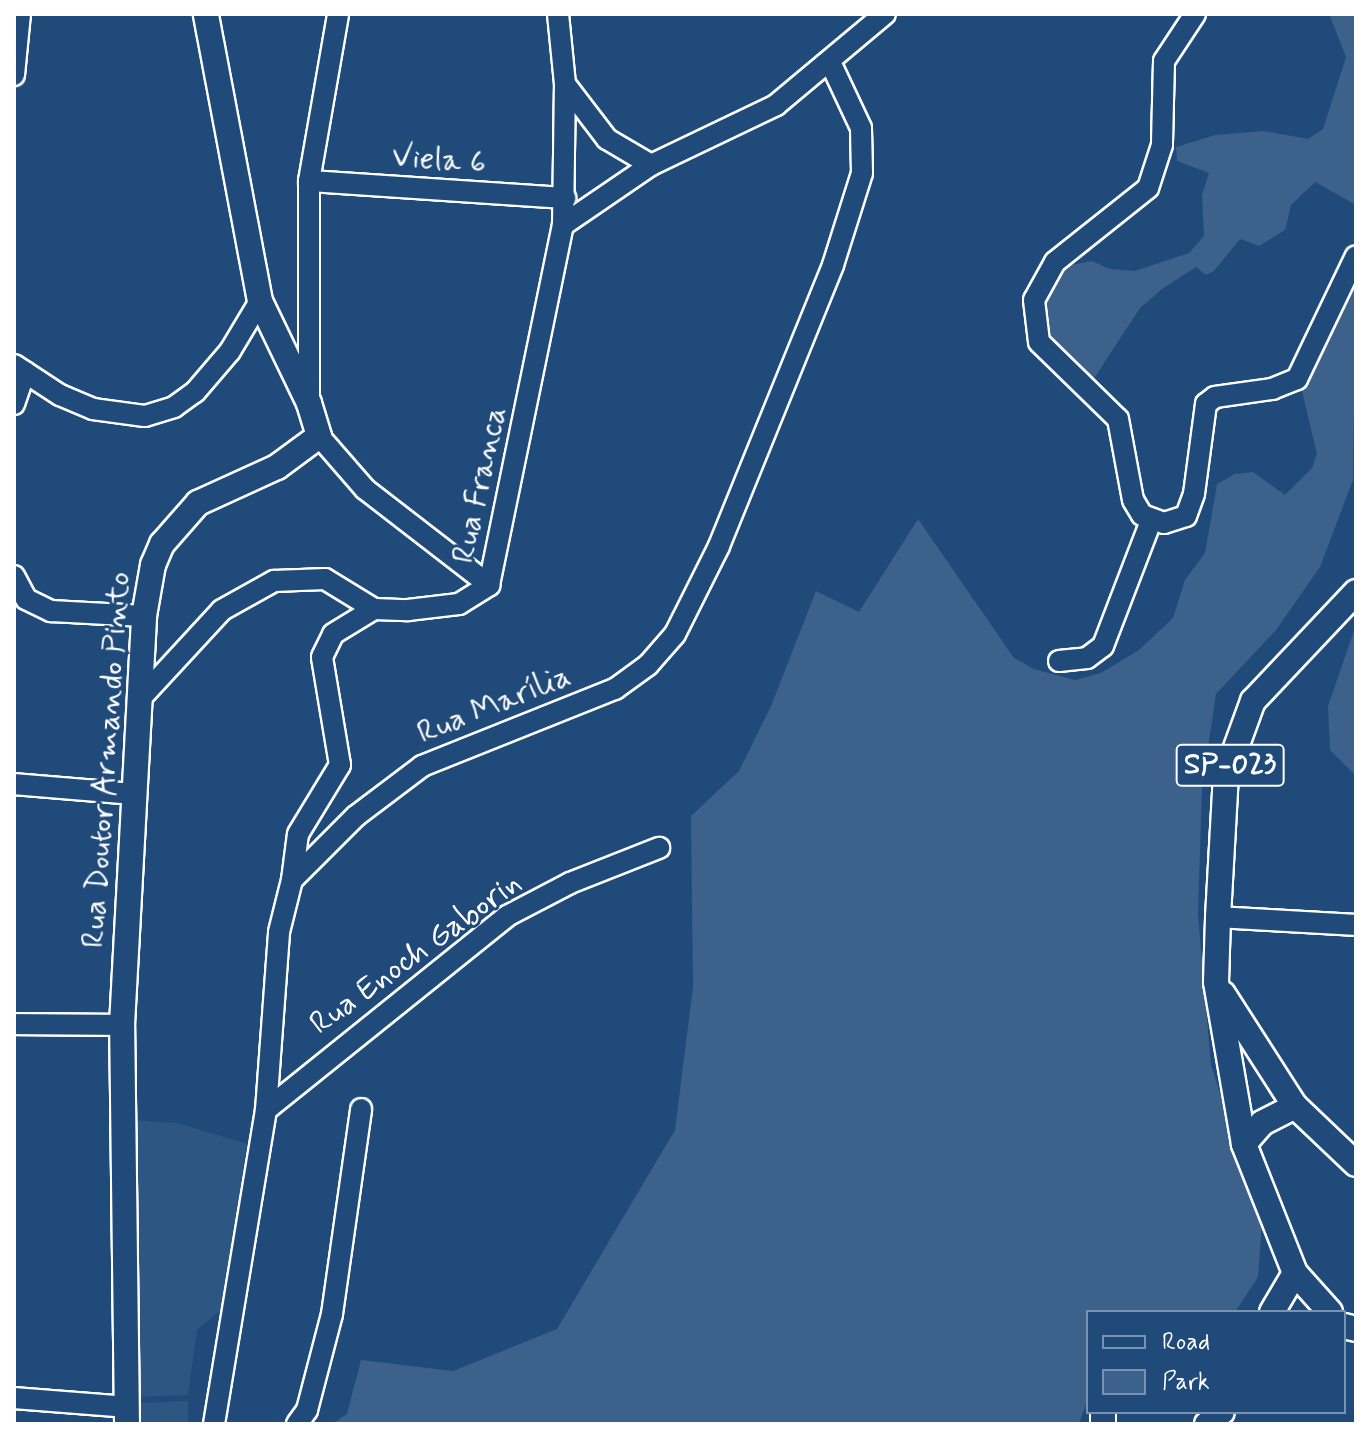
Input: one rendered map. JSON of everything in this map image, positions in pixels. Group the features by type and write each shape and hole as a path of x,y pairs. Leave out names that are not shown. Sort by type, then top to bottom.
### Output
{"main road":[{"path":"206,14 260,301 309,403 319,436"},
{"name":"Rua Doutor Armando Pinto","path":"127,1416 122,1025 138,701 144,616 153,565 179,521 216,493 277,467 319,436"},
{"name":"SP-023","path":"1328,1310 1295,1273 1244,1144 1216,982 1218,917 1226,775 1253,701 1356,592"},
{"path":"1216,982 1295,1106 1356,1164"},
{"path":"1244,1144 1262,1123 1295,1106"},
{"path":"1273,1310 1295,1273"}],"street":[{"path":"14,75 20,14"},
{"path":"309,403 309,181 338,14"},
{"name":"Rua Franca","path":"374,609 459,604 489,585 563,225 565,84 558,14"},
{"path":"563,225 651,165 776,105 831,64 885,14"},
{"path":"1195,14 1164,61 1162,145 1148,188 1055,262 1034,300 1039,342 1118,419 1133,500 1151,521 1178,521 1192,504 1206,404 1223,395 1272,389 1297,379 1356,256"},
{"name":"Rua Marília","path":"292,880 356,816 422,766 615,689 648,665 675,634 719,546 833,265 862,173 861,128 831,64"},
{"path":"565,84 607,139 651,165"},
{"name":"Viela 6","path":"309,181 565,198"},
{"path":"14,404 20,368 93,409 145,416 174,407 195,392 230,351 260,301"},
{"path":"319,436 365,489 489,585"},
{"path":"1059,661 1087,658 1103,646 1151,521"},
{"path":"14,576 26,599 51,611 144,616"},
{"path":"138,701 222,610 254,588 299,577 325,579 374,609"},
{"path":"214,1424 266,1110 279,932 292,880 298,834 340,765 322,657 333,634 355,615 374,609"},
{"path":"14,784 133,794"},
{"name":"Rua Enoch Gaborin","path":"266,1110 507,916 570,883 659,848"},
{"path":"1218,917 1356,925"},
{"path":"14,1024 122,1025"},
{"path":"297,1424 307,1410 332,1314 361,1109"},
{"path":"14,1398 127,1416"}],"shaded area":[{"path":"130,1120 177,1123 247,1144 221,1310 197,1330 188,1395 139,1397"},
{"path":"188,1401 188,1424 136,1424 136,1403"}],"green space":[{"path":"1329,14 1356,14 1356,205 1315,182 1291,205 1285,230 1259,246 1240,239 1214,271 1206,275 1196,267 1140,308 1091,383 1042,341 1044,282 1066,266 1092,261 1110,269 1135,271 1189,253 1204,236 1202,195 1209,173 1177,161 1176,147 1215,135 1264,131 1308,139 1323,129 1346,57"},
{"path":"1356,271 1353,480 1320,567 1276,630 1216,694 1202,789 1198,915 1211,1065 1262,1223 1258,1277 1236,1310 1086,1310 1086,1405 1079,1424 332,1424 347,1414 361,1360 453,1371 557,1329 675,1130 693,987 691,816 739,771 771,706 816,591 859,612 918,519 1014,658 1034,669 1075,680 1101,673 1139,650 1173,618 1185,580 1205,553 1217,484 1235,474 1253,472 1285,495 1312,468 1317,454 1301,387"},
{"path":"1356,625 1356,776 1330,750 1328,706"}]}
